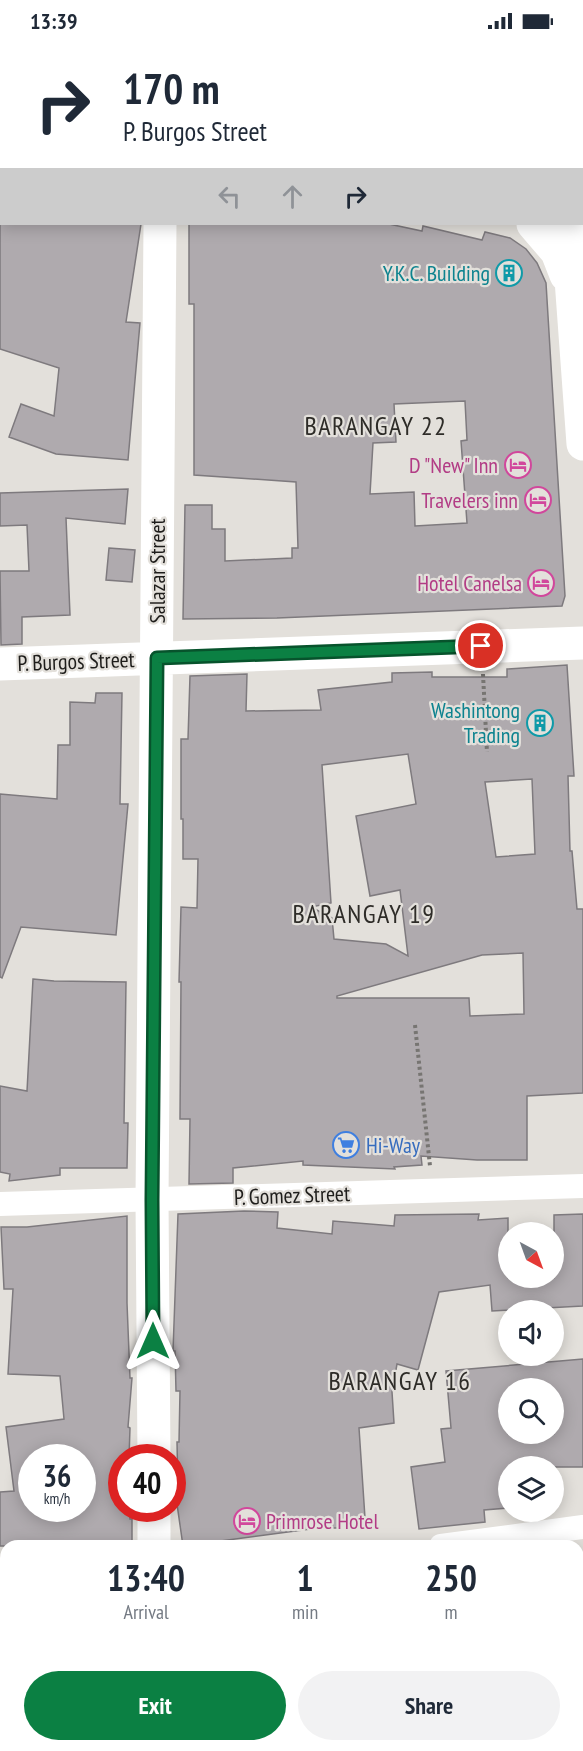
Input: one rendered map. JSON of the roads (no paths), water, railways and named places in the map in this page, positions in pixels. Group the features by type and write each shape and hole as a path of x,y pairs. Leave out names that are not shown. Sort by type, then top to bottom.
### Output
{"street":[{"name":"Salazar Street","path":"154,1444 152,1200 160,225"},
{"path":"534,225 556,252 572,291"},
{"path":"567,226 583,444"},
{"name":"P. Burgos Street","path":"0,664 583,643"},
{"name":"P. Gomez Street","path":"0,1204 583,1186"},
{"path":"154,1522 154,1540"},
{"path":"486,1540 583,1527"}],"place":[{"name":"Y.K.C. Building","path":"509,273"},
{"name":"D \"New\" Inn","path":"518,465"},
{"name":"Travelers inn","path":"538,500"},
{"name":"Hotel Canelsa","path":"541,583"},
{"name":"Washintong Trading","path":"540,723"},
{"name":"Hi-Way","path":"346,1145"},
{"name":"Primrose Hotel","path":"247,1521"}],"district":[{"name":"BARANGAY 22","path":"376,425"},
{"name":"BARANGAY 19","path":"364,913"},
{"name":"BARANGAY 16","path":"400,1380"}]}
